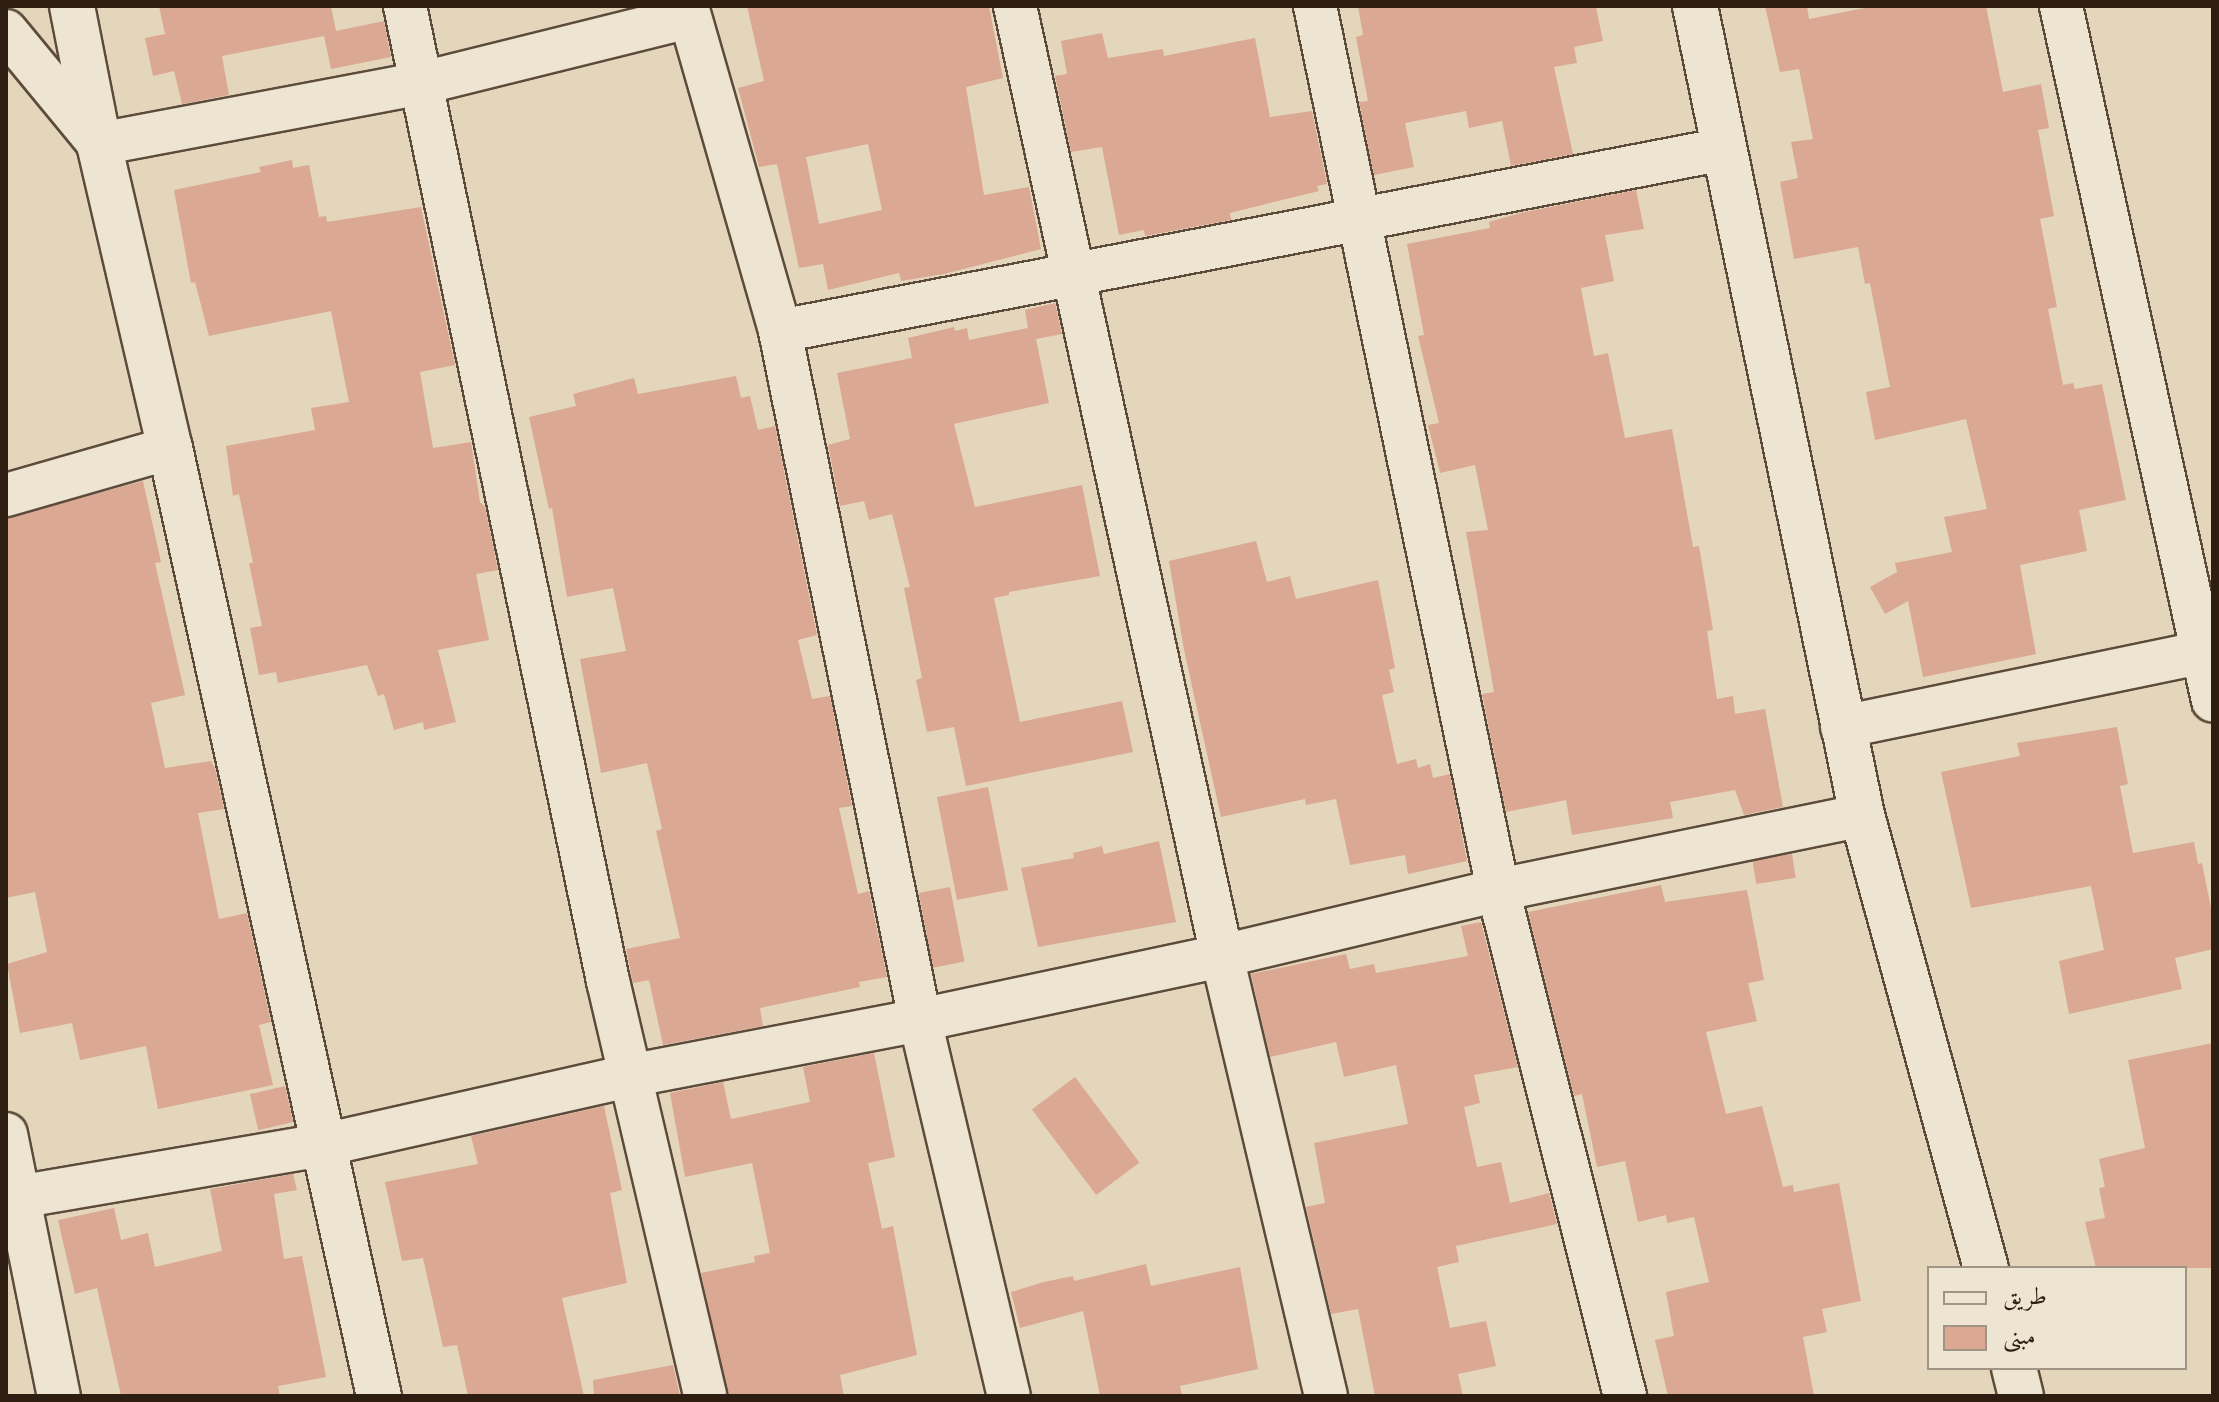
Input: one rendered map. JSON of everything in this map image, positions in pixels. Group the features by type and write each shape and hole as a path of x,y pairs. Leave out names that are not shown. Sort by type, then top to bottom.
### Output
{"street":[{"path":"72,6 99,144 170,448 379,1396"},
{"path":"405,6 629,1076 705,1396"},
{"path":"1015,6 1222,956 1326,1396"},
{"path":"1315,6 1498,890 1625,1396"},
{"path":"1695,6 1862,815 1985,1266"},
{"path":"2061,6 2207,652 2213,701"},
{"path":"99,144 422,83 688,11 780,331 920,1020 1009,1396"},
{"path":"6,31 99,144"},
{"path":"780,331 1724,149"},
{"path":"6,495 170,448"},
{"path":"1842,727 2207,652"},
{"path":"12,1197 323,1145 629,1076 920,1020 1222,956 1498,890 1862,815"},
{"path":"6,1134 12,1197 59,1396"},
{"path":"2014,1370 2021,1396"}],"building":[{"path":"159,6 331,6 336,31 384,21 391,57 331,69 324,36 222,56 229,95 182,104 174,71 153,76 145,38 165,34"},
{"path":"747,6 989,6 1003,78 966,87 984,195 1029,187 1041,249 944,274 901,281 899,273 828,290 823,264 799,268 777,164 759,167 738,88 764,81","holes":["868,144 882,210 819,224 806,157"]},
{"path":"1358,6 1596,7 1603,41 1574,47 1577,63 1554,67 1573,154 1511,166 1502,121 1469,128 1466,111 1405,123 1414,167 1374,175 1359,102 1368,101 1356,37 1363,35"},
{"path":"1765,6 1807,6 1809,19 1875,6 1986,6 2003,92 2041,84 2049,128 2038,130 2054,216 2040,219 2057,307 2048,309 2063,385 2073,383 2075,389 2102,384 2126,500 2079,510 2087,551 2020,565 2036,654 1923,677 1908,601 1885,614 1870,587 1897,572 1895,563 1952,552 1944,517 1987,509 1966,419 1875,440 1866,392 1890,387 1870,283 1865,284 1858,247 1794,259 1780,182 1798,178 1791,142 1813,139 1799,69 1780,72"},
{"path":"1102,33 1108,58 1163,49 1164,56 1255,38 1270,117 1312,111 1327,184 1317,186 1319,191 1230,213 1231,220 1145,236 1144,230 1119,235 1102,147 1071,152 1055,76 1067,74 1061,41"},
{"path":"292,160 293,168 309,165 319,217 326,216 327,222 421,207 455,365 420,372 433,448 471,442 480,502 485,507 498,570 476,574 489,640 438,650 456,722 424,730 423,722 394,730 384,694 378,696 367,665 278,683 276,672 259,675 250,628 262,626 249,563 253,563 239,494 233,496 226,446 315,430 311,408 349,402 331,311 209,336 195,282 191,283 174,190 261,172 259,167"},
{"path":"1636,190 1644,229 1605,235 1614,281 1581,288 1594,356 1608,353 1625,438 1672,429 1693,547 1699,546 1713,630 1707,631 1717,699 1733,696 1735,714 1765,709 1783,807 1744,815 1735,790 1670,802 1673,818 1572,835 1566,800 1506,812 1482,694 1494,692 1466,532 1488,530 1475,465 1440,473 1428,425 1439,423 1418,336 1424,335 1407,244 1490,228 1489,222 1520,213"},
{"path":"1055,303 1062,334 1036,339 1049,403 954,424 975,507 1082,485 1100,576 1009,592 1009,595 994,598 1020,722 1122,701 1133,752 966,786 954,727 927,732 916,680 922,678 904,588 910,587 892,514 869,520 864,501 840,506 828,445 850,439 837,373 912,358 908,338 954,327 955,331 967,328 969,340 1028,328 1025,310"},
{"path":"736,376 741,398 750,396 758,430 775,426 817,635 798,640 812,699 830,696 852,806 839,808 858,894 869,891 887,977 859,982 860,987 760,1008 763,1026 663,1045 649,980 633,983 626,949 680,938 656,831 662,829 647,763 601,773 580,659 626,651 613,588 567,597 552,508 549,509 529,417 576,406 573,394 634,378 638,394"},
{"path":"143,481 161,562 155,563 185,695 151,703 165,768 211,761 215,768 224,809 198,813 219,919 247,913 271,1022 259,1025 273,1085 158,1109 146,1046 80,1060 72,1023 20,1033 7,964 47,952 35,892 6,898 6,518"},
{"path":"1256,541 1267,582 1290,576 1296,599 1378,580 1395,668 1389,670 1394,692 1382,695 1397,764 1416,759 1418,768 1430,764 1433,778 1450,774 1467,861 1408,874 1405,855 1350,865 1336,799 1306,805 1305,799 1221,817 1184,650 1169,561"},
{"path":"2117,727 2128,784 2120,786 2133,853 2194,842 2198,864 2202,863 2213,918 2213,949 2175,958 2182,989 2069,1014 2059,961 2104,950 2091,886 1971,908 1941,772 2020,756 2017,743"},
{"path":"988,787 1008,890 957,900 937,797"},
{"path":"1159,841 1176,922 1038,947 1021,868 1074,858 1073,853 1102,846 1104,854"},
{"path":"1792,854 1796,878 1756,884 1752,860"},
{"path":"1661,885 1665,902 1747,890 1764,980 1748,983 1757,1021 1706,1032 1726,1114 1762,1106 1783,1187 1793,1185 1794,1192 1839,1183 1861,1301 1822,1309 1827,1332 1803,1337 1814,1396 1668,1396 1655,1340 1674,1336 1666,1292 1709,1282 1694,1217 1667,1223 1666,1215 1638,1222 1625,1161 1597,1167 1582,1094 1574,1096 1528,912"},
{"path":"950,887 965,962 933,968 919,893"},
{"path":"1481,922 1518,1067 1474,1075 1480,1103 1464,1107 1477,1167 1501,1162 1510,1203 1549,1193 1557,1224 1456,1246 1459,1262 1437,1267 1450,1328 1486,1321 1496,1366 1458,1374 1463,1396 1375,1396 1358,1309 1331,1314 1306,1207 1325,1203 1314,1143 1408,1124 1396,1065 1344,1077 1336,1042 1270,1057 1251,974 1346,954 1350,969 1374,964 1376,973 1468,956 1461,926"},
{"path":"2213,1043 2213,1268 2096,1266 2085,1222 2105,1218 2099,1188 2105,1187 2099,1159 2145,1148 2128,1060"},
{"path":"874,1053 895,1157 868,1163 882,1229 893,1226 917,1355 840,1375 844,1396 728,1396 701,1273 755,1262 754,1256 770,1253 752,1163 685,1177 670,1093 723,1082 731,1119 810,1102 803,1067"},
{"path":"1075,1077 1139,1162 1096,1195 1032,1109"},
{"path":"285,1086 293,1122 258,1130 250,1094"},
{"path":"604,1106 622,1190 610,1193 627,1283 562,1298 584,1396 468,1396 457,1345 443,1347 423,1258 402,1261 385,1182 478,1164 471,1136"},
{"path":"293,1174 297,1190 274,1194 284,1259 302,1256 326,1377 278,1386 280,1396 121,1396 97,1288 75,1294 58,1220 114,1208 121,1240 148,1233 155,1267 222,1251 210,1189"},
{"path":"1146,1264 1151,1286 1240,1267 1258,1369 1180,1386 1182,1396 1100,1396 1083,1311 1020,1328 1011,1292 1044,1282 1073,1276 1074,1281"},
{"path":"673,1365 680,1396 594,1396 593,1380"}]}
